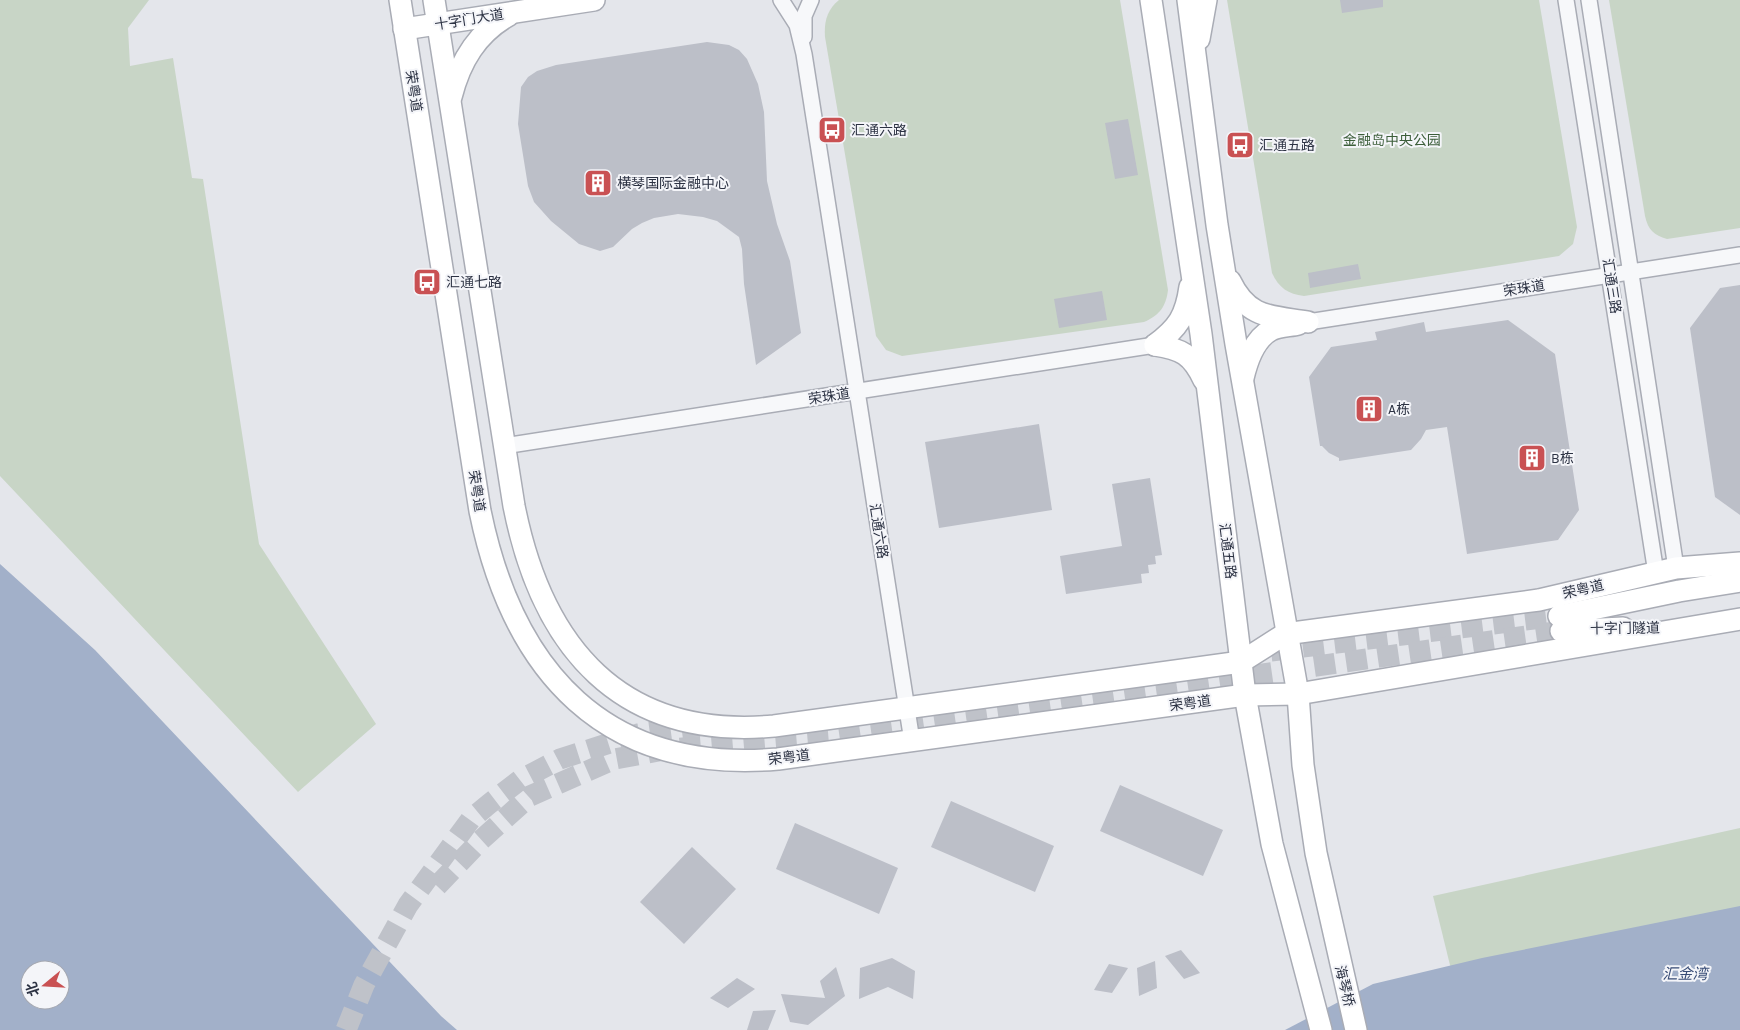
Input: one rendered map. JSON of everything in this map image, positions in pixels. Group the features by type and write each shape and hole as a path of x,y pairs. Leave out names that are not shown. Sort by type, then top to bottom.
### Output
{"street":[{"name":"荣粤道","path":"400,0 486,541 502,590 539,659 571,697 611,727 634,740 682,755 730,761 754,761 1246,695 1298,694 1740,619"},
{"name":"荣粤道","path":"434,0 504,446 519,533 526,556 543,599 562,633 580,657 594,672 628,699 668,717 731,728 774,726 1241,662 1286,634 1539,600 1666,570 1740,563"},
{"name":"十字门大道","path":"404,29 590,0"},
{"name":"汇通六路","path":"781,0 797,25 804,54 912,741"},
{"name":"汇通六路","path":"804,54 804,16 811,0"},
{"path":"1188,0 1217,225 1242,380 1298,694"},
{"path":"1196,59 1206,0"},
{"name":"汇通三路","path":"1566,0 1610,275 1666,570"},
{"name":"汇通三路","path":"1589,0 1630,272 1666,570"},
{"name":"汇通五路","path":"1150,2 1192,269 1246,695 1272,844 1322,1030"},
{"path":"450,102 455,80 468,53 488,29 513,12"},
{"name":"荣珠道","path":"1308,322 1740,255"},
{"path":"1155,345 1172,332 1182,319 1188,300 1192,269"},
{"path":"1226,272 1242,302 1252,311 1266,316 1308,322"},
{"path":"1242,380 1247,361 1254,347 1271,330 1308,322"},
{"path":"1155,345 1178,349 1190,359 1207,387"},
{"name":"荣珠道","path":"504,446 1155,345"},
{"name":"十字门隧道","path":"1688,627 1560,624 1679,591 1740,581"},
{"name":"海琴桥","path":"1298,694 1303,765 1316,853 1334,942 1356,1030"}],"green space":[{"path":"0,0 149,0 128,28 130,66 173,58 192,178 203,179 259,544 376,724 298,792 0,476"},
{"path":"839,0 1120,0 1168,290 1166,301 1158,313 1144,322 902,356 886,350 876,336 825,37 827,16"},
{"name":"金融岛中央公园","path":"1227,0 1539,0 1577,227 1573,244 1559,256 1304,296 1293,294 1285,289 1278,283 1272,273"},
{"path":"1609,0 1740,0 1740,228 1667,239 1652,231 1645,216"},
{"path":"1740,828 1740,1030 1466,1030 1433,896"}],"water":[{"path":"0,564 95,650 441,1016 457,1030 0,1030"},
{"name":"汇金湾","path":"1740,906 1740,1030 1285,1030 1373,984 1482,958"}],"building":[{"path":"1340,0 1383,0 1383,7 1342,13"},
{"path":"707,42 729,45 739,50 747,59 758,84 764,112 767,181 777,224 790,261 801,333 756,365 739,237 717,221 678,214 654,218 642,223 632,229 613,247 600,251 579,244 551,221 534,202 528,186 518,124 521,87 528,77 537,71 556,65"},
{"path":"1128,119 1138,175 1115,179 1105,123"},
{"path":"1358,264 1361,279 1310,288 1308,273"},
{"path":"1740,285 1740,515 1715,497 1690,328 1720,288"},
{"path":"1102,291 1107,320 1059,328 1054,299"},
{"path":"1508,320 1555,354 1579,510 1558,540 1467,554 1447,427 1426,430 1411,450 1339,461 1339,458 1320,446 1309,377 1331,347 1377,340 1375,332 1424,322 1426,332"},
{"path":"1039,424 1052,510 939,528 925,442"},
{"path":"1150,478 1162,555 1155,556 1156,564 1148,565 1149,573 1141,574 1142,583 1066,594 1060,556 1122,546 1112,484"},
{"path":"1120,785 1223,830 1203,876 1100,831"},
{"path":"951,801 1054,846 1035,892 931,847"},
{"path":"795,823 898,868 879,914 776,869"},
{"path":"692,847 736,889 684,944 640,902"},
{"path":"1181,950 1200,973 1184,979 1165,956"},
{"path":"892,958 915,971 913,999 888,987 859,999 860,968"},
{"path":"1155,961 1157,988 1139,996 1137,968"},
{"path":"1109,964 1128,968 1112,993 1094,990"},
{"path":"836,967 845,996 808,1025 790,1022 781,994 825,998 820,981"},
{"path":"737,978 755,989 728,1008 710,998"},
{"path":"776,1010 768,1030 747,1030 753,1011"}],"tunnel":[{"path":"1271,651 1559,616"},
{"path":"437,886 481,840 530,796 615,759 669,749 830,736 1561,631"},
{"path":"346,1030 364,985 408,905 471,819 520,780 560,759 638,734 705,725"}],"place":[{"name":"汇通六路","path":"832,130"},
{"name":"汇通五路","path":"1240,145"},
{"name":"横琴国际金融中心","path":"598,183"},
{"name":"汇通七路","path":"427,282"},
{"name":"A栋","path":"1369,409"},
{"name":"B栋","path":"1532,458"}]}
